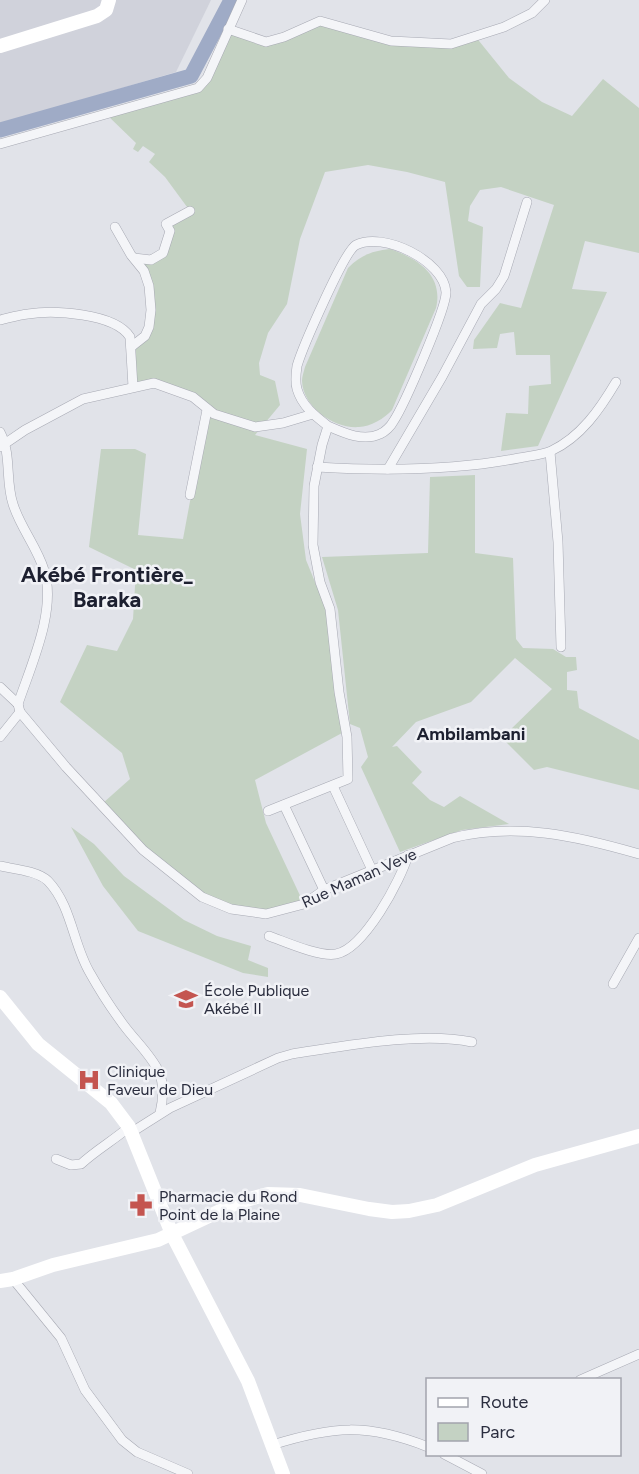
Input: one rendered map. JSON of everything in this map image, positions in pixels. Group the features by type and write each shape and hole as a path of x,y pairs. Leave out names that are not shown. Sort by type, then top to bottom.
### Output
{"street":[{"path":"0,46 97,16 106,10 110,0"},
{"path":"0,144 198,88 207,78 242,0"},
{"path":"228,29 266,42 284,37 320,21 391,41 451,44 504,27 532,13 545,0"},
{"path":"388,469 442,377 481,304 496,289 504,276 526,202"},
{"path":"134,258 151,260 163,253 170,231 166,224 190,211"},
{"path":"115,227 144,271 149,286 151,310 149,327 145,336 130,347"},
{"path":"368,240 376,240 408,250 432,267 444,281 446,298 407,397 393,423 382,434 369,437 350,436 328,426 304,404 297,389 297,366 339,270 354,246 368,240"},
{"path":"0,320 30,313 61,314 93,317 123,328 130,337 133,387"},
{"path":"317,467 388,469 496,462 550,452 579,432 597,413 616,382"},
{"path":"3,445 25,430 83,399 154,383 193,397 214,414 255,427 283,423 313,414"},
{"path":"190,495 207,410"},
{"path":"268,811 348,779 347,737 339,692 330,609 320,582 313,545 314,486 328,426"},
{"path":"0,432 9,465 13,506 44,567 48,596 48,607 19,708 0,737"},
{"path":"550,452 558,542 561,647"},
{"name":"Rue Maman Veve","path":"0,687 121,828 148,854 202,897 231,909 266,914 304,904 324,890 408,855 471,833 522,830 561,834 639,854"},
{"path":"333,786 372,870"},
{"path":"284,805 324,890"},
{"path":"269,936 312,950 335,954 344,951 357,941 379,911 404,868 408,855"},
{"path":"0,866 42,877 51,885 72,926 89,972 119,1020 158,1070 162,1080 160,1113"},
{"path":"613,984 639,938"},
{"path":"0,997 38,1044 111,1103 131,1129 172,1234 248,1381 283,1474"},
{"path":"57,1159 71,1165 81,1164 89,1156 160,1113 278,1058 292,1054 398,1040 448,1038 472,1042"},
{"path":"188,1474 136,1452 122,1440 85,1390 61,1338 7,1280 53,1265 147,1244 239,1202 268,1194 300,1195 392,1212 422,1209 535,1165 639,1136"},
{"path":"585,1378 639,1354"},
{"path":"272,1445 338,1429 375,1431 426,1446"},
{"path":"446,1456 483,1474"}],"shaded area":[{"path":"0,0 211,0 176,72 0,124"}],"green space":[{"path":"320,21 391,41 451,44 475,36 509,78 542,102 572,116 603,79 639,108 639,253 585,241 572,289 607,292 538,446 501,451 506,413 528,414 529,386 551,384 550,355 516,355 514,332 500,334 497,348 473,349 474,340 500,303 521,308 554,205 501,187 480,190 470,206 468,221 483,227 480,287 467,287 459,276 445,182 368,165 325,172 300,239 287,304 268,333 259,363 260,375 275,381 280,405 255,435 307,449 300,514 306,560 326,609 342,733 255,780 266,823 304,904 266,914 202,897 153,858 103,803 130,779 122,753 60,702 87,645 117,651 133,619 136,570 89,547 101,449 135,449 146,454 138,535 183,539 207,410 193,397 155,383 133,387 131,347 145,336 149,286 134,258 145,260 163,253 166,224 190,211 165,177 149,162 155,154 143,146 138,152 133,149 136,143 106,114 198,88 228,29 266,42"},
{"path":"390,249 419,263 432,277 436,286 436,308 392,410 381,419 368,425 349,427 330,420 314,408 304,391 303,375 348,268 367,254"},
{"path":"475,475 475,553 513,558 516,639 523,648 553,649 566,657 576,657 577,670 567,672 567,690 577,691 579,708 639,740 639,790 547,767 534,770 502,738 552,689 515,658 471,702 416,722 392,747 397,746 422,772 412,783 430,800 444,807 460,796 509,824 462,830 400,852 361,767 368,757 360,728 350,724 338,610 322,557 428,553 430,477"},
{"path":"71,827 94,844 124,876 184,920 217,936 251,946 248,960 268,968 268,977 243,973 138,931 103,886"}],"waterway":[{"path":"0,130 191,76 231,0"}],"place":[{"name":"École Publique Akébé II","path":"186,999"},
{"name":"Clinique Faveur de Dieu","path":"89,1080"},
{"name":"Pharmacie du Rond Point de la Plaine","path":"141,1205"}],"district":[{"name":"Akébé Frontière_ Baraka","path":"107,586"},
{"name":"Ambilambani","path":"471,734"}]}
